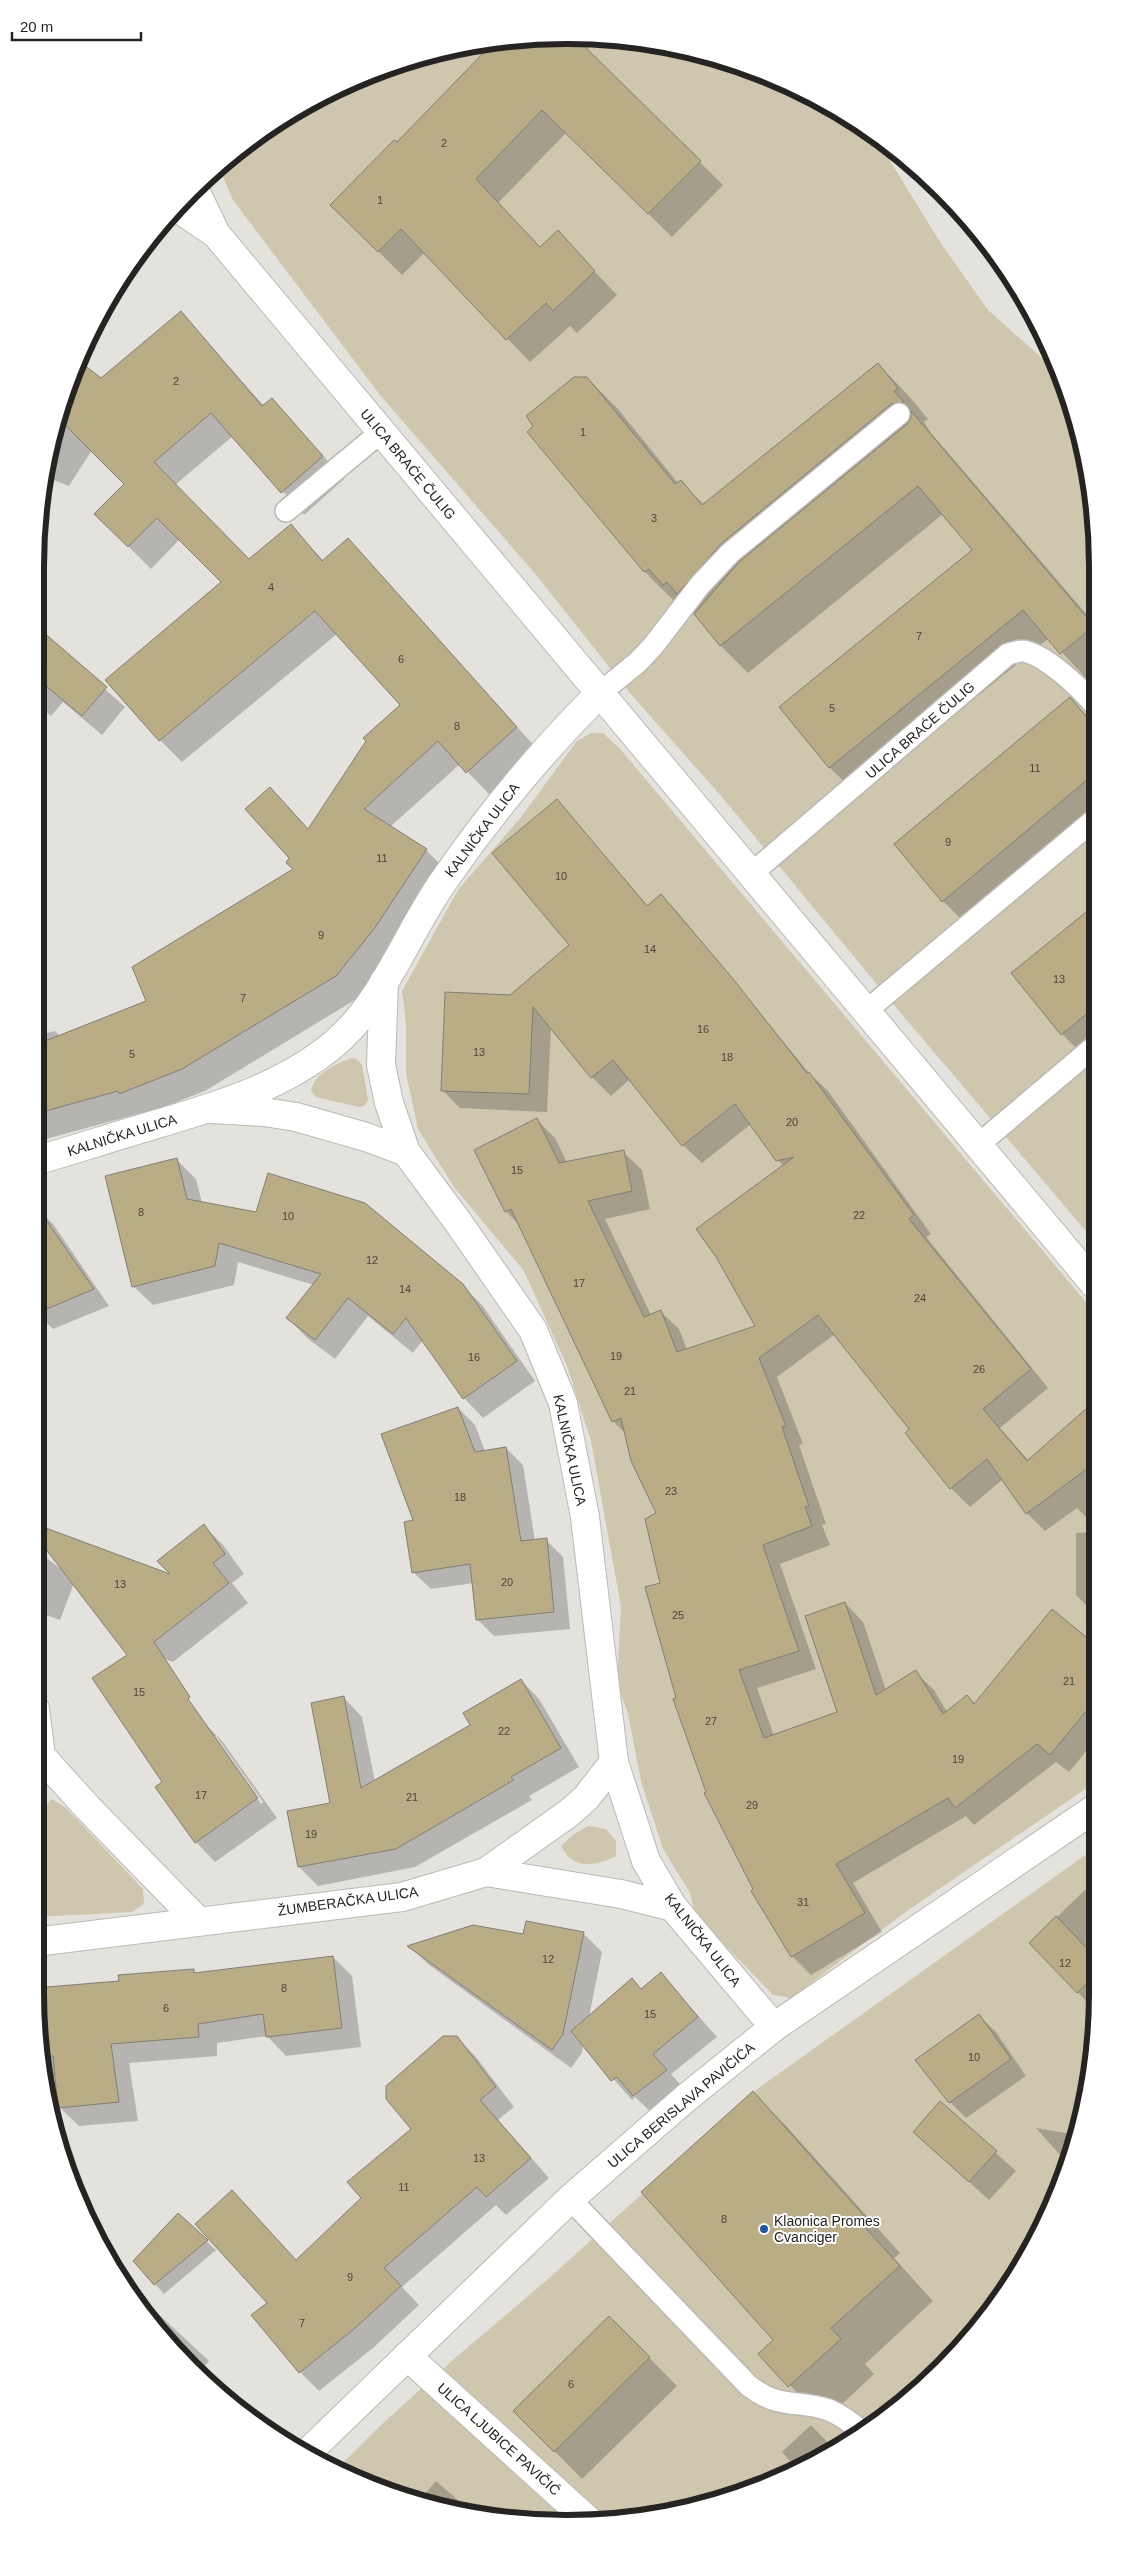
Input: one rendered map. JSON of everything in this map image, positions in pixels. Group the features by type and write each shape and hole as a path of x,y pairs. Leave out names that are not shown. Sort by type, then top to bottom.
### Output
{"street":[{"name":"ULICA BRAĆE ČULIG","path":"198,196 216,234 978,1145 1089,1273"},
{"name":"ULICA BRAĆE ČULIG","path":"183,212 216,234"},
{"name":"KALNIČKA ULICA","path":"44,1158 208,1108 280,1080 313,1060 353,1027 384,982 444,879 552,742 600,693"},
{"name":"KALNIČKA ULICA","path":"384,982 381,1065 390,1103 406,1152 458,1222 533,1330 563,1403 585,1518 614,1762 646,1861 674,1907 774,2027"},
{"name":"KALNIČKA ULICA","path":"208,1108 264,1112 296,1118 366,1137 406,1152"},
{"path":"486,1872 569,1814 586,1798 614,1762"},
{"path":"44,1770 88,1808 198,1921"},
{"name":"ULICA BERISLAVA PAVIČIĆA","path":"310,2448 570,2199 686,2098 774,2027 1089,1811"},
{"name":"ŽUMBERAČKA ULICA","path":"44,1941 402,1897 486,1872 620,1894 674,1907"},
{"name":"ULICA LJUBICE PAVIČIĆ","path":"407,2356 582,2515"}],"lane":[{"path":"600,693 638,662 653,646 700,585 730,553 899,414"},
{"path":"286,511 382,432"},
{"name":"ULICA BRAĆE ČULIG","path":"751,874 1008,654 1023,651 1041,660 1062,673 1089,699"},
{"path":"866,1011 1089,824"},
{"path":"978,1145 1089,1051"},
{"path":"570,2199 748,2385 761,2396 784,2403 828,2410 849,2421 856,2427"}],"shaded area":[{"path":"532,45 601,45 635,48 668,54 735,71 798,98 828,114 884,152 940,242 988,310 1048,363 1062,398 1079,465 1085,498 1089,566 1089,1235 894,1005 721,796 629,692 537,576 380,395 233,200 221,174 276,132 335,98 398,71 431,62 498,48"},
{"path":"591,733 603,733 621,750 1089,1306 1089,1786 907,1911 791,1998 773,1995 696,1915 689,1891 663,1849 641,1781 628,1714 617,1683 621,1607 591,1441 567,1366 524,1271 454,1187 418,1129 406,1073 406,1024 402,991 458,890 521,817 577,741"},
{"path":"352,1058 357,1059 362,1065 368,1100 364,1106 359,1107 316,1097 311,1091 316,1079 333,1066"},
{"path":"52,1799 66,1808 143,1889 144,1904 132,1912 44,1917 44,1808"},
{"path":"588,1826 606,1829 616,1841 616,1856 593,1864 586,1864 572,1860 566,1854 561,1846 574,1834"},
{"path":"1089,1852 1088,2027 1085,2061 1079,2094 1062,2161 1035,2224 1001,2283 960,2337 911,2386 857,2427 798,2461 735,2488 668,2505 635,2511 566,2515 498,2511 465,2505 398,2488 342,2464 381,2425 454,2359 547,2280 760,2087"}],"building":[{"path":"583,44 701,161 648,214 542,110 476,179 540,247 558,230 595,271 553,311 546,303 506,340 401,229 378,252 330,205 394,140 397,142 486,50 532,45"},
{"path":"181,311 262,406 272,398 323,456 281,493 211,413 154,462 249,559 291,524 322,561 348,538 517,727 466,773 438,741 364,809 427,849 374,929 336,976 182,1069 119,1094 118,1091 44,1112 44,1041 146,1001 132,967 293,869 286,863 289,858 245,809 270,787 308,829 366,741 363,738 400,705 315,611 159,741 105,680 221,582 157,518 128,547 94,514 124,484 64,424 71,398 84,365 101,378"},
{"path":"878,363 898,388 894,391 904,402 891,404 722,543 677,594 667,582 663,585 649,569 644,572 527,432 533,426 526,416 574,377 587,377 675,484 681,480 702,505"},
{"path":"911,411 1089,620 1089,630 1060,654 1023,610 829,768 779,707 972,550 918,486 720,646 694,614 739,562 907,424 911,418"},
{"path":"44,633 107,687 82,716 44,684"},
{"path":"1070,697 1089,720 1089,778 942,902 894,844"},
{"path":"557,799 647,906 661,894 734,980 807,1073 809,1072 914,1215 909,1219 1031,1369 983,1409 1027,1461 1089,1406 1089,1467 1026,1514 987,1459 950,1489 905,1433 909,1429 818,1315 759,1358 786,1426 782,1427 809,1506 805,1507 812,1526 763,1545 799,1651 739,1670 764,1738 837,1712 805,1616 845,1602 876,1695 916,1670 943,1714 967,1695 974,1704 1052,1609 1089,1639 1089,1708 1050,1755 1037,1744 955,1808 948,1798 836,1864 865,1913 791,1957 751,1891 753,1889 704,1793 706,1792 673,1699 676,1698 645,1587 660,1583 645,1519 656,1513 631,1461 621,1418 612,1422 511,1209 505,1212 474,1150 537,1118 559,1163 624,1150 632,1191 588,1201 644,1317 661,1310 677,1352 755,1326 716,1257 696,1229 794,1157 776,1161 735,1104 682,1146 613,1060 591,1078 533,1007 529,1094 441,1091 445,992 510,995 569,945 492,853"},
{"path":"1089,910 1089,1012 1061,1035 1011,973"},
{"path":"177,1158 187,1199 256,1212 268,1173 365,1203 463,1284 517,1361 463,1399 406,1318 393,1334 348,1298 315,1340 286,1318 321,1274 219,1243 215,1266 132,1287 105,1176"},
{"path":"44,1217 94,1289 44,1310"},
{"path":"458,1407 475,1452 506,1447 521,1541 547,1538 554,1612 476,1620 470,1564 412,1573 404,1522 413,1520 381,1434"},
{"path":"204,1524 225,1554 213,1563 229,1583 154,1642 190,1697 188,1699 258,1798 195,1843 155,1787 162,1782 92,1678 127,1655 44,1547 44,1527 170,1574 157,1561"},
{"path":"521,1679 561,1748 511,1777 514,1780 396,1849 298,1867 287,1811 330,1803 311,1703 344,1696 361,1788 470,1725 463,1713"},
{"path":"1056,1916 1089,1951 1089,1982 1077,1993 1029,1943"},
{"path":"526,1921 584,1932 563,2034 552,2050 407,1946 473,1925 523,1934"},
{"path":"333,1956 342,2028 266,2037 263,2014 198,2024 199,2037 111,2044 119,2102 58,2108 53,2056 48,2056 44,1987 119,1981 118,1975 194,1969 194,1973"},
{"path":"661,1972 698,2017 653,2054 667,2070 633,2096 617,2077 611,2081 571,2031 632,1978 641,1989"},
{"path":"979,2014 1011,2059 949,2103 915,2060"},
{"path":"443,2036 457,2036 496,2087 480,2100 531,2158 486,2197 477,2187 384,2268 401,2286 354,2329 299,2373 251,2315 267,2303 195,2224 232,2190 296,2260 361,2198 347,2182 411,2129 386,2099 386,2086"},
{"name":"Klaonica Promes Cvanciger","path":"753,2091 866,2218 861,2223 900,2266 831,2328 841,2339 788,2387 758,2354 773,2340 641,2192"},
{"path":"940,2101 997,2151 969,2182 913,2132"},
{"path":"178,2213 208,2240 154,2285 133,2261"},
{"path":"609,2316 650,2357 554,2452 513,2411"}],"place":[{"name":"Klaonica Promes Cvanciger","path":"764,2229"}]}
